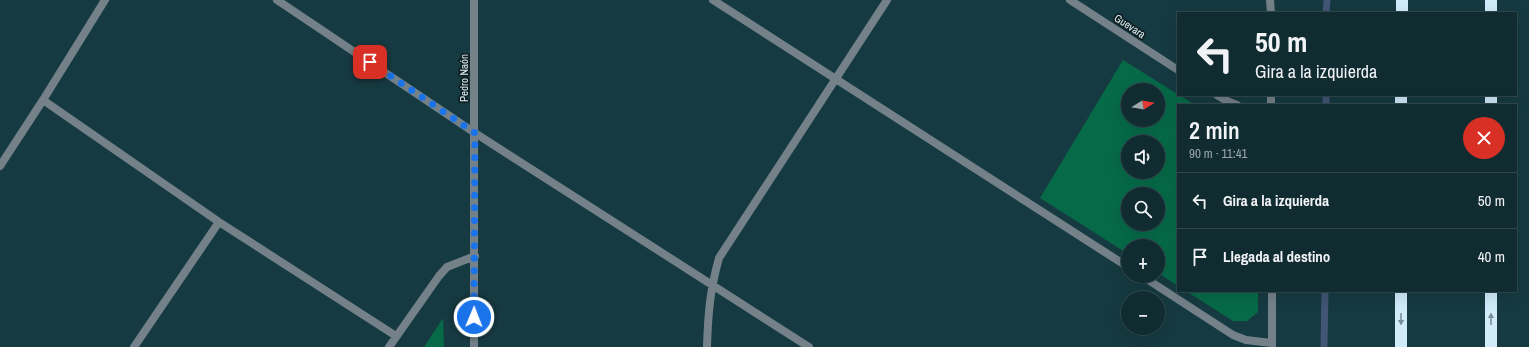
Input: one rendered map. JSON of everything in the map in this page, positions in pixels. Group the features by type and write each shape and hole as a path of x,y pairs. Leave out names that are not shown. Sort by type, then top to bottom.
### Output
{"highway":[{"path":"1402,0 1402,12"},
{"path":"1491,0 1491,12"},
{"path":"1401,292 1401,347"},
{"path":"1490,347 1491,292"}],"street":[{"path":"0,166 105,0"},
{"path":"277,0 475,133 809,347"},
{"name":"Pedro Naón","path":"474,0 474,347"},
{"path":"713,0 1121,262"},
{"path":"707,347 708,319 712,284 719,258 887,0"},
{"name":"Guevara","path":"1070,0 1177,69"},
{"path":"1270,0 1271,12"},
{"path":"1219,96 1234,104"},
{"path":"43,100 219,222 396,336"},
{"path":"134,347 219,222"},
{"path":"389,347 447,267 475,256"},
{"path":"1153,283 1233,335 1246,340 1272,345 1272,292"}],"green space":[{"path":"1123,60 1160,83 1121,83 1121,127 1165,127 1165,86 1177,94 1177,96 1181,96 1193,104 1177,104 1177,285 1165,278 1165,239 1121,239 1121,250 1040,198"},
{"path":"1188,292 1258,292 1258,312 1247,321 1233,321"},
{"path":"443,318 444,347 424,347"}],"waterway":[{"path":"1326,12 1327,0"},
{"path":"1326,96 1326,104"},
{"path":"1324,347 1325,292"}],"route":[{"path":"370,62 475,133 474,317"}]}
